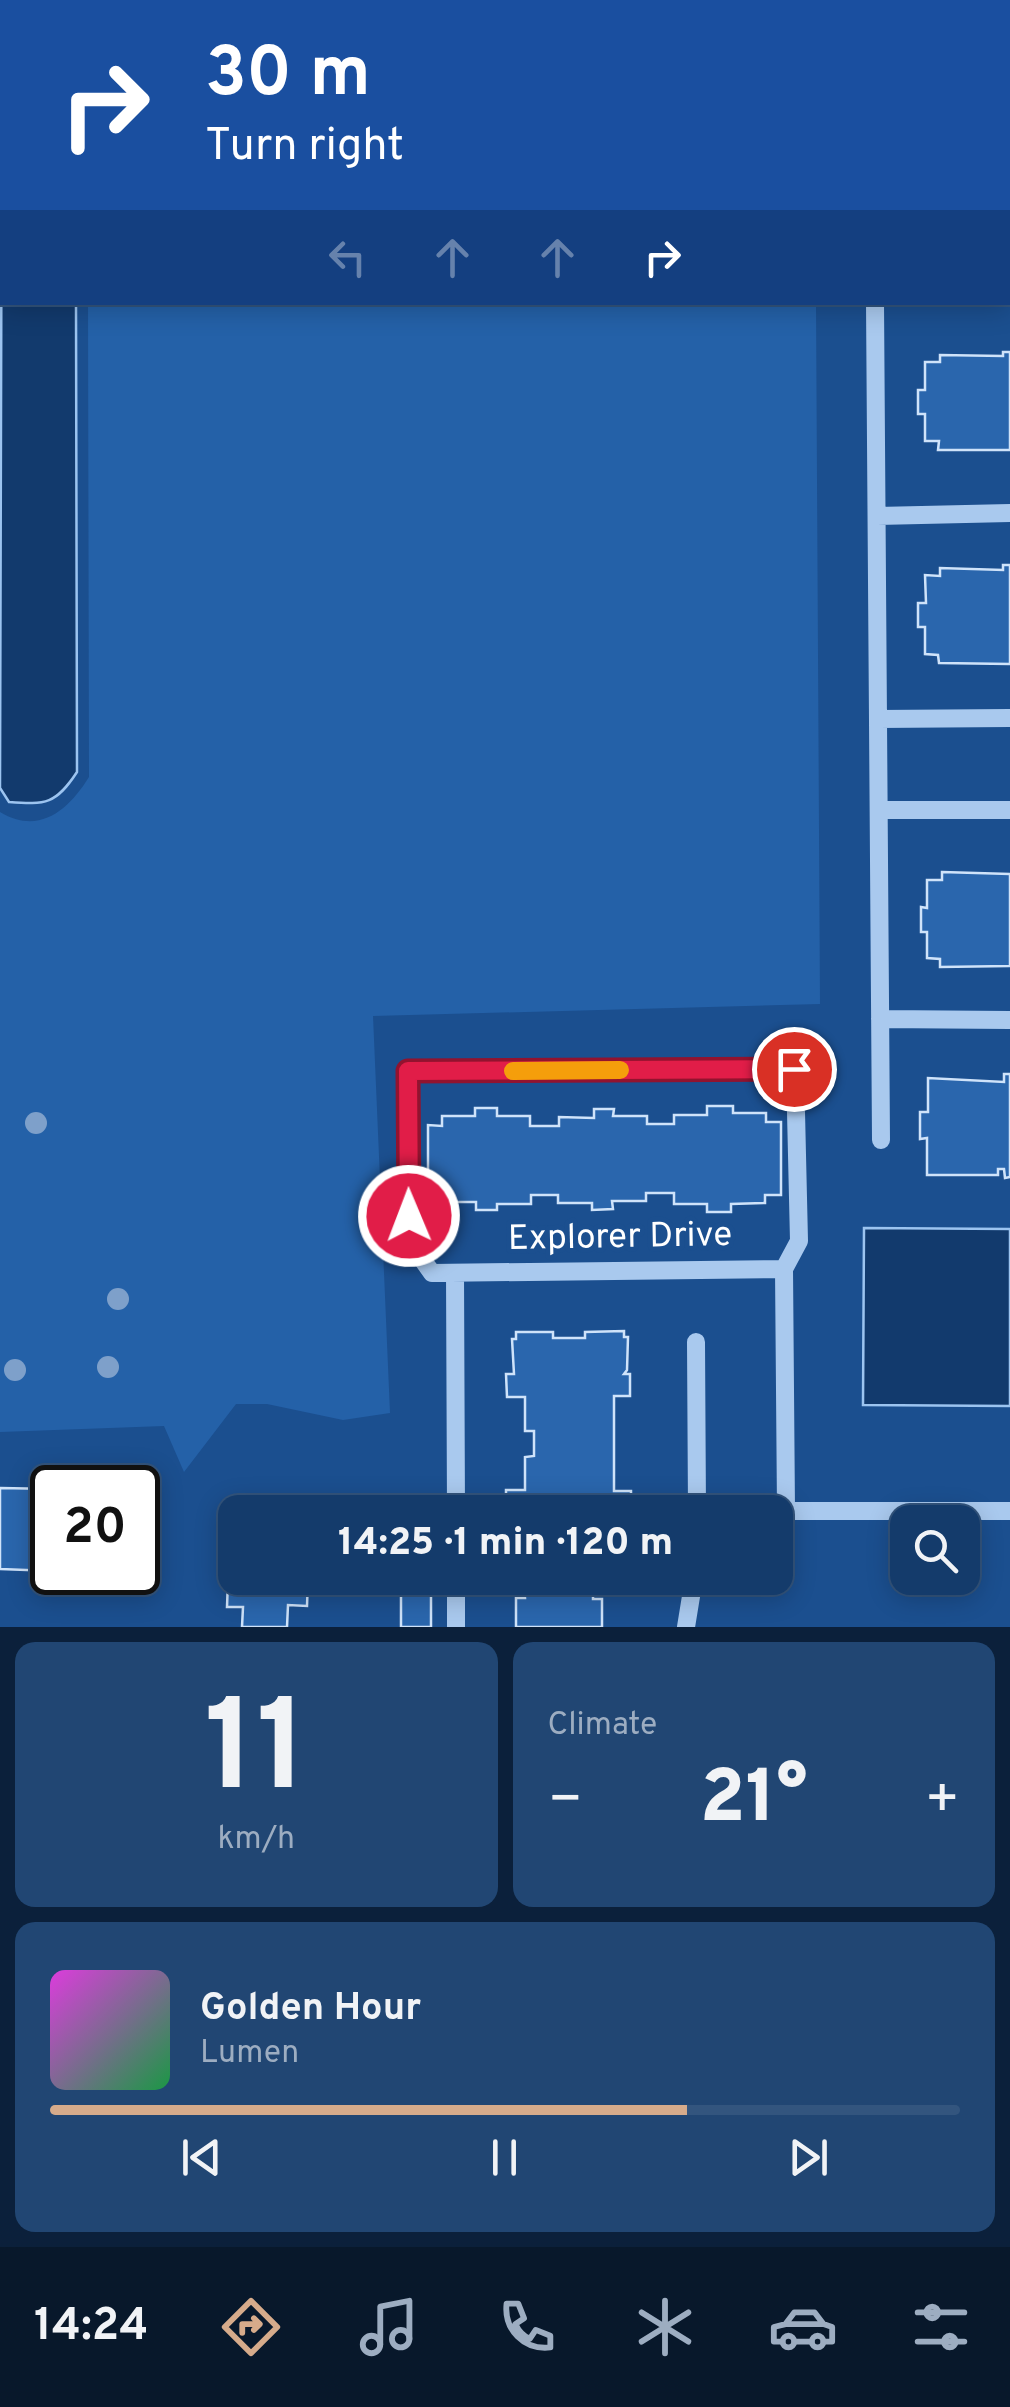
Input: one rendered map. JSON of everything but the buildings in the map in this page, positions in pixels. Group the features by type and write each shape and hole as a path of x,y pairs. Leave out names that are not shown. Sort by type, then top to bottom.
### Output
{"street":[{"path":"875,305 880,1140"},
{"path":"876,516 1010,513"},
{"path":"878,720 1010,718"},
{"path":"879,810 1010,810"},
{"path":"880,1019 1010,1020"},
{"path":"456,1495 455,1273 432,1273 412,1245 408,1071 794,1069 799,1242 784,1269 786,1495"},
{"name":"Explorer Drive","path":"455,1273 784,1269"},
{"path":"696,1342 696,1495"},
{"path":"793,1510 1010,1511"},
{"path":"456,1595 456,1627"},
{"path":"686,1627 691,1595"}],"shaded area":[{"path":"1,305 76,305 77,772 63,791 41,802 9,802 0,788"},
{"path":"88,305 816,305 820,1004 373,1016 390,1413 343,1420 267,1404 236,1404 184,1472 164,1426 0,1432 0,812 28,821 52,816 89,777"},
{"path":"864,1228 1010,1229 1010,1406 863,1405"}],"slow traffic":[{"path":"513,1071 620,1070"}],"route":[{"path":"409,1216 408,1071 794,1069"}]}
